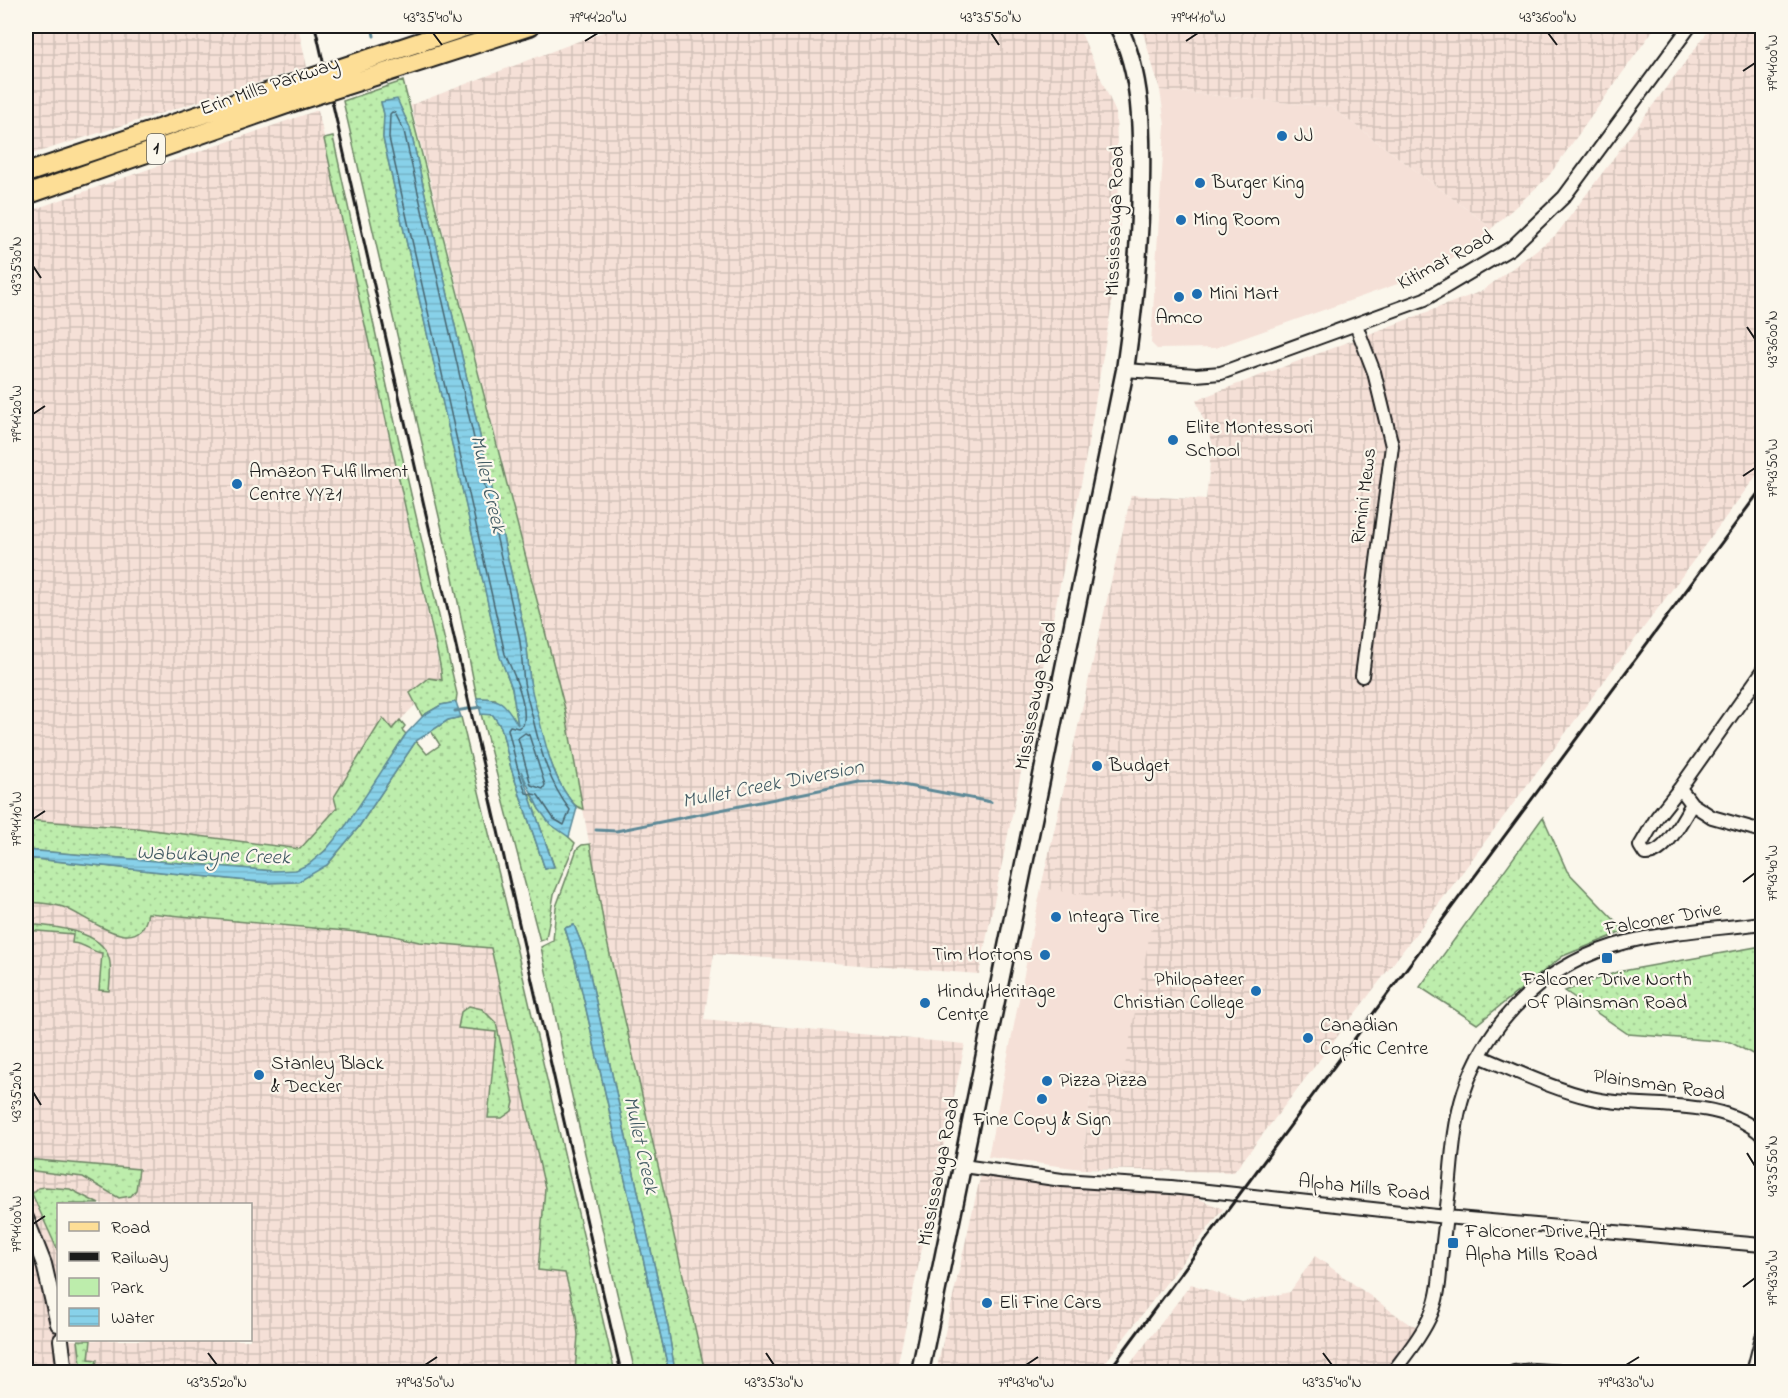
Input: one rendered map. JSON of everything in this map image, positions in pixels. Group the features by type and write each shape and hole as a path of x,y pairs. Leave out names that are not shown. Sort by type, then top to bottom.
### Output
{"main road":[{"name":"Erin Mills Parkway","path":"425,50 468,26"},
{"name":"Erin Mills Parkway","path":"26,173 284,96 425,50 530,26"},
{"name":"Mississauga Road","path":"921,1372 1125,370 1139,244 1140,107 1133,69 1118,26"},
{"name":"Erin Mills Parkway","path":"26,195 284,96"}],"street":[{"name":"Kitimat Road","path":"1125,370 1196,375 1221,373 1425,298 1490,262 1523,237 1564,197 1690,26"},
{"name":"Rimini Mews","path":"1356,325 1374,372 1392,446 1362,676"},
{"path":"1692,804 1659,850 1653,855 1645,854 1640,846 1644,837 1762,672"},
{"path":"1680,788 1692,804 1712,817 1762,831"},
{"name":"Falconer Drive","path":"1393,1372 1425,1328 1438,1291 1459,1110 1464,1092 1479,1056 1493,1033 1514,1007 1548,977 1572,962 1602,949 1629,941 1762,923"},
{"name":"Plainsman Road","path":"1479,1056 1554,1086 1592,1098 1720,1111 1741,1119 1762,1134"},
{"name":"Alpha Mills Road","path":"963,1166 1062,1180 1171,1187 1446,1217 1762,1245"},
{"path":"26,1218 44,1264 57,1320"},
{"path":"1753,1372 1762,1337"},
{"path":"61,1341 65,1372"},
{"path":"1514,1372 1533,1370 1564,1372"}],"shaded area":[{"path":"26,26 298,26 307,67 26,156"},
{"path":"618,26 1078,26 1116,113 1120,240 1111,309 1082,479 979,974 714,954 704,1019 965,1044 896,1372 705,1372 606,937 565,709 411,105"},
{"path":"1141,26 1384,26 1378,39 1385,26 1656,26 1548,177 1492,228 1331,107 1160,90"},
{"path":"1712,26 1762,26 1762,468 1450,889 1234,1172 1082,1169 1093,1076 1123,1076 1155,906 1041,888 1131,495 1206,500 1212,443 1196,400 1482,291 1556,235"},
{"path":"1160,90 1331,107 1492,228 1480,242 1423,275 1215,348 1157,349 1151,343 1165,125"},
{"path":"318,110 442,680 410,693 415,705 392,729 383,718 337,808 300,849 137,828 26,820 26,212"},
{"name":"Philopateer Christian College","path":"1061,804 1406,839 1292,1096 1093,1076 1082,1169 988,1157 1041,888"},
{"path":"26,888 501,932 602,1372 26,1372"},
{"path":"982,1169 1171,1187 1223,1209 1098,1372 936,1372"},
{"path":"1315,1256 1409,1324 1425,1328 1393,1372 1124,1372 1191,1284 1242,1302 1290,1292"}],"green space":[{"path":"403,81 565,709 583,809 573,803 564,790 555,773 541,731 530,681 525,634 410,128 397,100 381,102 384,114 383,138 500,656 512,688 518,725 495,699 477,698 453,577 343,101"},
{"path":"333,137 457,694 456,702 441,705 422,716 410,693 429,678 442,680 440,665 324,139"},
{"path":"481,714 493,715 501,727 511,768 545,869 554,866 529,795 531,794 539,809 575,843 554,894 546,939 540,941"},
{"path":"461,717 615,1372 575,1372 578,1335 576,1316 565,1273 538,1270 545,1188 491,948 419,942 390,935 148,913 143,927 135,934 124,935 63,907 26,902 26,858 269,883 327,865 358,828 416,741 427,754 440,745 431,731 448,720"},
{"path":"383,718 392,729 400,720 405,726 402,730 406,734 342,831 312,862 297,870 274,871 26,850 26,820 137,828 300,849 337,808 334,797"},
{"path":"1543,817 1567,871 1625,931 1563,956 1477,1024 1420,987"},
{"path":"590,844 606,937 705,1372 675,1372 668,1327 585,952 574,925 565,928 575,961 669,1372 635,1372 569,1083 541,947 553,941 556,907 577,849 582,845"},
{"path":"26,924 73,931 96,941 104,948 109,958 111,970 109,991 99,990 102,953 72,943 73,934 26,930"},
{"path":"1762,946 1762,1059 1730,1042 1628,1034 1565,991 1617,972"},
{"path":"469,1006 482,1009 496,1023 514,1102 512,1111 502,1118 488,1118 496,1032 458,1028 461,1012"},
{"path":"26,1159 139,1169 136,1190 131,1196 119,1198 83,1177 26,1170"},
{"path":"38,1188 70,1189 97,1203 57,1203 57,1249 32,1194"},
{"path":"78,1341 91,1341 89,1359 97,1360 95,1369 92,1372 82,1372"}],"water":[{"path":"397,99 410,128 525,634 533,695 552,766 562,788 577,808 569,837 550,824 539,809 521,771 554,867 545,869 511,768 501,727 493,715 481,714 477,698 499,701 518,725 512,688 500,657 383,138 384,114 381,102"},
{"path":"456,702 461,717 448,720 416,741 358,828 327,865 298,882 269,883 26,858 26,850 274,871 296,870 309,864 326,850 347,824 406,734 424,715 441,705"},
{"path":"574,925 585,952 668,1327 675,1372 669,1372 575,961 565,928"}],"waterway":[{"name":"Mullet Creek","path":"372,26 374,36"},
{"name":"Wabukayne Creek","path":"455,711 481,707"},
{"name":"Mullet Creek Diversion","path":"596,830 616,831 859,782 882,781 991,802"}],"railway":[{"path":"315,26 621,1372"},
{"path":"1108,1372 1762,488"}],"place":[{"name":"JJ","path":"1282,136"},
{"name":"Burger King","path":"1200,183"},
{"name":"Ming Room","path":"1181,220"},
{"name":"Mini Mart","path":"1197,294"},
{"name":"Amco","path":"1179,297"},
{"name":"Elite Montessori School","path":"1173,440"},
{"name":"Amazon Fulfillment Centre YYZ1","path":"237,484"},
{"name":"Budget","path":"1097,766"},
{"name":"Integra Tire","path":"1056,917"},
{"name":"Tim Hortons","path":"1045,955"},
{"name":"Falconer Drive North Of Plainsman Road","path":"1607,958"},
{"name":"Philopateer Christian College","path":"1256,991"},
{"name":"Hindu Heritage Centre","path":"925,1003"},
{"name":"Canadian Coptic Centre","path":"1308,1038"},
{"name":"Stanley Black & Decker","path":"259,1075"},
{"name":"Pizza Pizza","path":"1047,1081"},
{"name":"Fine Copy & Sign","path":"1042,1099"},
{"name":"Falconer Drive At Alpha Mills Road","path":"1453,1243"},
{"name":"Eli Fine Cars","path":"987,1303"}]}
